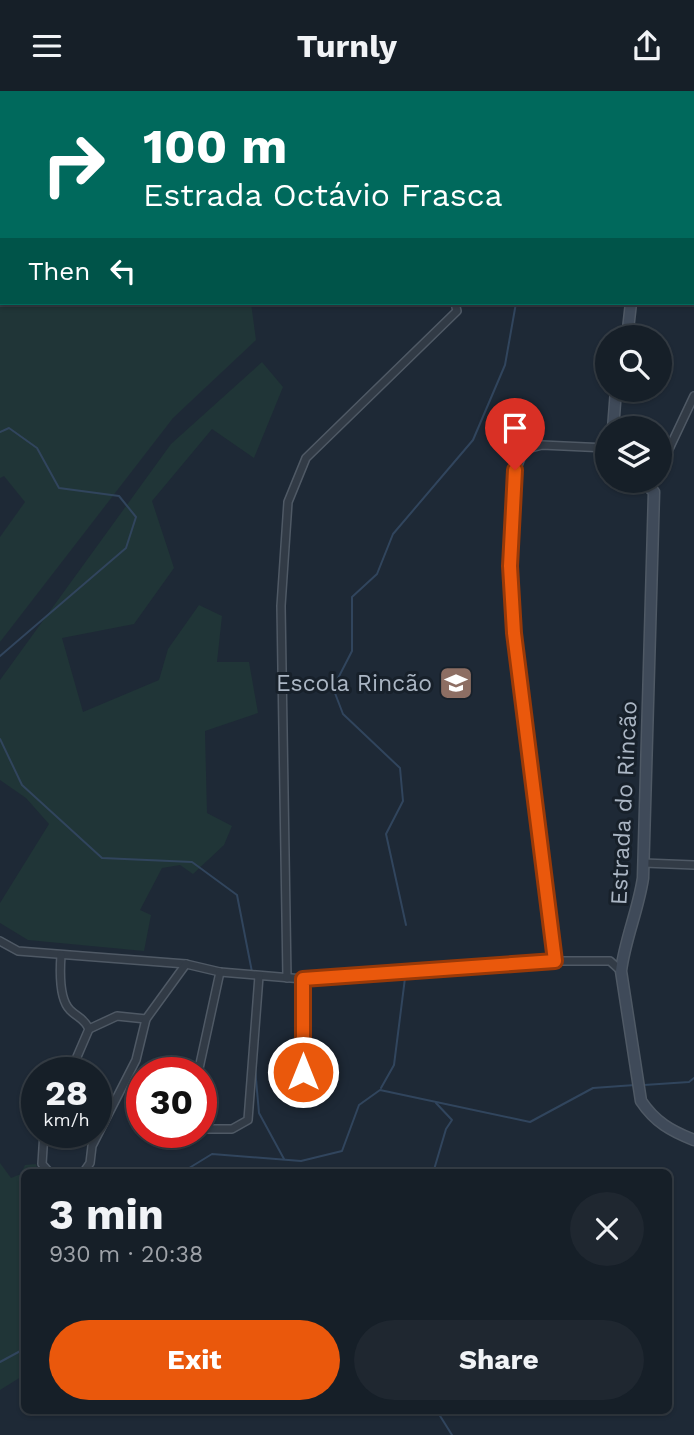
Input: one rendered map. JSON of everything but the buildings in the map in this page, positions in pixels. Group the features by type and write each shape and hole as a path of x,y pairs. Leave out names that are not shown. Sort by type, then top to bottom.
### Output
{"street":[{"path":"287,978 281,606 288,502 306,458 457,310 456,305"},
{"path":"629,325 632,305"},
{"path":"672,443 694,396"},
{"path":"555,961 514,633 510,513 515,470 527,449 542,445 595,447"},
{"name":"Estrada do Rincão","path":"655,493 644,863 636,920 624,949 621,971 641,1101 650,1115 666,1128 694,1140"},
{"path":"644,863 694,865"},
{"path":"0,941 18,951 186,964 219,972 303,979 555,961 610,961 624,949"},
{"path":"61,954 64,1002 71,1011 84,1018 89,1029"},
{"path":"610,961 621,971"},
{"path":"86,1169 90,1163 92,1146 136,1060 146,1019 186,964"},
{"path":"201,1057 219,972"},
{"path":"217,1129 232,1129 248,1120 260,976"},
{"path":"303,979 303,1095"},
{"path":"77,1057 89,1029 117,1016 146,1019"},
{"path":"43,1148 42,1164 46,1169"}],"green space":[{"path":"0,305 251,305 256,340 173,418 0,642 0,537 25,502 4,476 0,478"},
{"path":"262,362 283,387 254,458 212,429 152,501 174,568 134,624 62,638 83,712 159,680 168,649 199,605 222,616 217,662 249,662 258,713 205,731 207,813 232,826 224,845 193,874 180,865 162,868 140,910 151,915 144,951 28,940 0,923 0,903 49,824 26,798 0,780 0,680 171,444"},
{"path":"0,1163 11,1178 21,1174 21,1377 0,1390"},
{"path":"36,1164 37,1169 23,1169 25,1165"}],"waterway":[{"path":"406,925 386,834 403,801 400,768 343,714 333,688 352,651 352,597 377,574 393,534 473,440 505,365 516,305"},
{"path":"0,432 9,428 37,448 59,488 119,496 136,517 126,548 0,656"},
{"path":"0,739 22,785 102,858 192,862 237,895 252,972"},
{"path":"381,1088 394,1065 405,978"},
{"path":"255,1068 259,1113 284,1159"},
{"path":"644,1085 689,1082 694,1078"},
{"path":"188,1169 212,1154 301,1161 342,1151 359,1105 380,1090 530,1122 593,1088 635,1085"},
{"path":"434,1169 446,1129 452,1120 436,1103"},
{"path":"0,1362 21,1351"},
{"path":"439,1414 452,1435"}],"place":[{"name":"Escola Rincão","path":"456,683"}],"route":[{"path":"303,1072 303,979 555,961 514,633 510,513 515,470"}]}
